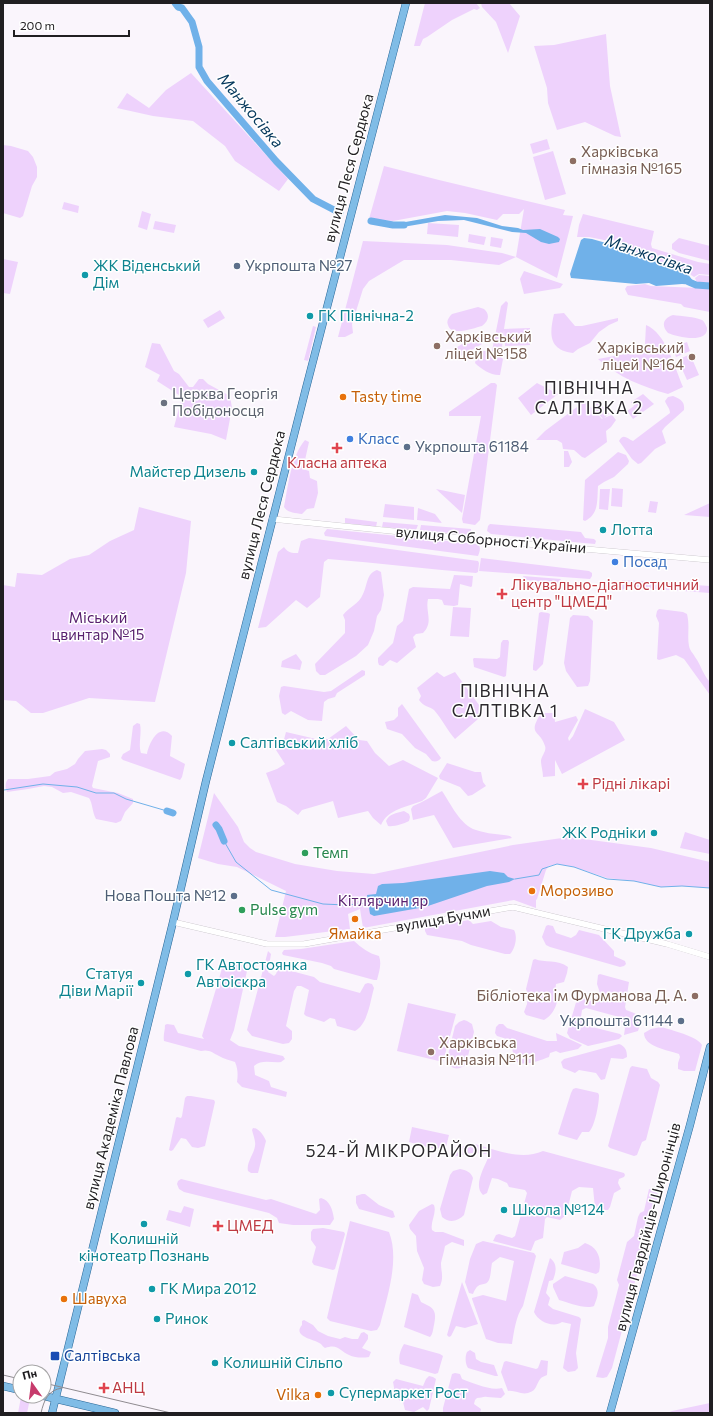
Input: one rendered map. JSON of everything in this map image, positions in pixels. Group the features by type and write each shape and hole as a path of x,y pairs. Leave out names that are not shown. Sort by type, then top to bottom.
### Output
{"main road":[{"name":"вулиця Леся Сердюка","path":"172,922 272,518 406,3"},
{"name":"вулиця Академіка Павлова","path":"52,1413 172,922"},
{"name":"вулиця Гвардійців-Широнінців","path":"610,1413 690,1125 710,1047"},
{"path":"52,1398 115,1413"}],"street":[{"name":"вулиця Соборності України","path":"272,518 471,539 710,560"},
{"name":"вулиця Бучми","path":"172,922 267,944 304,944 513,907 667,944 710,957"}],"green space":[{"path":"425,3 476,3 480,8 477,10 474,9 452,20 423,39 420,46 414,46"},
{"path":"481,3 509,3 520,16 508,53 496,22 482,7"},
{"path":"606,34 610,86 621,137 615,136 585,122 557,130 548,103 547,88 534,46 554,45"},
{"path":"191,73 288,179 279,191 235,161 225,146 193,121 153,116 117,108 127,93 149,108 166,90"},
{"path":"547,139 550,149 533,154 530,144"},
{"path":"3,145 28,151 33,157 37,167 37,177 32,186 23,216 20,218 3,213"},
{"path":"553,151 566,194 545,200 533,157"},
{"path":"384,166 565,210 563,215 573,216 557,278 516,257 524,209 519,214 503,214 497,220 465,213 447,211 393,221 369,219"},
{"path":"64,202 79,206 78,213 62,209"},
{"path":"142,211 151,214 147,230 138,227"},
{"path":"583,214 654,231 651,244 652,248 698,262 710,264 710,275 699,274 694,277 687,269 643,257 614,243 589,237 577,237"},
{"path":"155,221 176,225 174,233 153,229"},
{"path":"428,223 459,225 458,237 427,234"},
{"path":"469,234 486,237 484,245 468,242"},
{"path":"491,237 503,239 501,248 490,246"},
{"path":"679,238 710,246 710,261 679,253 672,249 672,244"},
{"path":"363,241 447,245 502,253 516,257 499,265 451,260 404,260 369,281 363,289 352,324 353,333 345,337 338,337"},
{"path":"3,259 18,262 10,294 3,293"},
{"path":"524,271 563,284 560,288 524,294 520,279"},
{"path":"699,275 710,276 710,312 684,307 681,304 628,295 625,289 627,286 645,284 651,286 699,288 695,278"},
{"path":"506,301 508,303 504,329 530,328 530,345 505,346 504,330 501,357 503,359 500,375 497,375 487,372 475,363 482,351 492,351 501,306"},
{"path":"478,307 484,309 488,315 486,322 482,326 463,331 450,329 447,322 452,314"},
{"path":"220,310 225,318 208,328 203,320"},
{"path":"564,313 575,326 582,326 618,318 618,321 599,332 590,343 573,353 559,349 555,345 551,335 554,314"},
{"path":"673,315 692,317 702,320 707,328 706,333 697,338 691,338 668,333 664,328 664,322 667,318"},
{"path":"646,325 659,335 664,343 683,387 668,394 631,381 598,359 647,350 645,344"},
{"path":"313,326 316,327 308,361 304,360"},
{"path":"477,335 482,344 459,357 454,349"},
{"path":"687,342 690,351 676,357 673,348"},
{"path":"152,343 160,344 174,371 179,374 189,387 193,387 199,379 203,379 208,384 230,396 232,408 226,440 211,434 174,427 182,397 157,381 160,375 145,367"},
{"path":"690,354 699,375 687,380 678,360"},
{"path":"491,383 495,383 497,385 480,520 475,525 463,523 462,519 481,416 449,416 449,412"},
{"path":"537,383 558,394 531,415 518,398"},
{"path":"643,394 654,404 633,419 627,411 634,406 631,402"},
{"path":"673,396 683,402 684,410 662,431 666,443 655,449 641,463 638,464 632,459 619,441 622,437 624,437 633,441 670,413 665,401 668,397"},
{"path":"598,401 609,414 603,419 592,406"},
{"path":"585,402 602,419 612,415 616,420 606,431 607,442 585,458 574,450 563,449 562,443 557,440 536,440 545,431"},
{"path":"305,440 309,442 303,469 309,471 310,478 317,481 318,493 314,508 307,509 302,514 290,512 284,507 293,463 296,454"},
{"path":"564,451 568,451 572,462 569,467 564,467"},
{"path":"618,452 626,455 629,461 628,464 614,477 598,486 595,511 590,518 585,521 583,520 585,480"},
{"path":"612,488 623,489 622,507 611,506"},
{"path":"436,489 465,495 462,513"},
{"path":"600,489 610,489 608,510 599,509"},
{"path":"650,501 658,502 656,513 648,512"},
{"path":"710,503 710,517 684,515"},
{"path":"385,504 414,507 414,520 383,517"},
{"name":"Міський цвинтар №15","path":"139,507 191,521 186,573 155,702 89,698 43,713 31,713 16,701 3,700 3,585 15,587 17,573 42,575 70,559 89,555 110,541 134,530"},
{"path":"418,508 435,514 442,523 417,520"},
{"path":"345,518 377,522 376,527 345,523"},
{"path":"383,522 418,525 416,530 382,527"},
{"path":"490,524 581,532 585,538 594,539 596,541 595,544 491,534 487,531"},
{"path":"421,525 471,529 471,534 467,535 420,530"},
{"path":"327,529 478,544 480,550 478,556 325,536 324,533"},
{"path":"309,538 478,561 478,572 328,559 324,562 320,597 307,608 296,600 266,627 258,628 278,552 284,547 290,552 298,553 301,541"},
{"path":"481,558 589,571 592,573 592,576 590,579 479,571"},
{"path":"377,570 381,572 384,595 381,610 377,616 374,631 368,645 356,656 325,675 320,675 316,671 315,664 345,633 345,620 343,615 359,600 365,590 369,577"},
{"path":"454,575 473,576 471,587 460,584 458,605 444,605 442,600 428,599 428,625 423,633 416,634 413,637 416,647 397,663 390,660 383,666 379,665 378,658 393,643 397,626 403,621 409,589 413,587 450,589"},
{"path":"523,576 561,579 558,583 525,580"},
{"path":"622,580 710,586 710,593 629,587 622,590 607,590 607,584 621,584"},
{"path":"453,607 471,608 469,637 450,636"},
{"path":"659,609 683,612 687,614 689,648 710,682 710,695 684,659 676,655 659,660 657,659 659,623 656,616"},
{"path":"539,613 550,614 543,664 536,671 533,670 533,666"},
{"path":"573,615 588,616 593,621 590,681 588,686 577,687 566,671 564,663 570,618"},
{"path":"503,640 508,640 509,642 506,676 504,677 474,667 474,658 497,659 500,657 501,643"},
{"path":"296,654 302,662 300,670 281,667 282,661"},
{"path":"362,670 365,671 365,675 337,693 335,697 324,702 322,721 308,720 291,711 285,715 282,713 279,696 281,687 284,686 324,692 331,691"},
{"path":"437,672 444,677 455,672 479,705 483,713 455,739 434,710 419,700 421,696 417,688"},
{"path":"402,704 441,758 438,761 432,761 426,754 415,748 402,734 387,729 385,722 394,720 398,716 398,708"},
{"path":"585,709 614,722 625,740 562,774 555,760 555,776 543,777 541,761 545,748 543,741 535,729 535,725 541,713 554,713 555,722 576,716 578,720 568,738 569,741 573,736"},
{"path":"137,723 140,724 141,731 141,753 147,754 152,740 159,733 163,731 172,736 170,756 185,764 180,780 121,758 123,754 130,750 133,726"},
{"path":"346,726 359,740 367,741 375,753 389,766 403,760 438,778 426,798 388,815 381,825 368,811 338,818 333,801 302,810 298,815 286,806 277,802 266,773 285,764 276,750 283,743 286,732 316,739 328,739"},
{"path":"106,750 110,754 110,757 98,761 92,786 93,788 118,793 133,799 133,803 125,812 121,821 116,823 96,819 89,798 71,792 63,793 52,787 44,786 7,792 6,782 8,779 28,779 50,776 55,772 67,769 75,764 85,751"},
{"path":"447,763 475,772 481,772 483,782 486,786 468,796 460,787 440,779 439,776"},
{"path":"442,791 456,814 465,824 476,830 510,836 512,838 453,848 434,815 413,820 411,809 413,806"},
{"name":"Кітлярчин яр","path":"214,793 238,827 244,842 250,848 256,852 295,864 337,871 374,874 513,845 569,837 651,848 710,862 710,888 682,886 661,887 634,881 607,878 574,867 557,864 549,866 546,870 536,900 536,908 514,900 363,928 360,909 348,914 350,929 275,937 286,891 237,867 218,864 198,858"},
{"path":"404,811 409,814 409,821 398,825 388,826 386,821 389,817 393,814"},
{"path":"685,832 710,840 710,854 680,848"},
{"path":"469,920 473,924 491,921 501,927 514,930 516,939 512,952 510,954 505,954 471,945 462,941 427,935 425,931 425,928"},
{"path":"546,926 553,926 556,933 571,938 576,935 579,930 599,935 614,951 614,956 625,961 626,964 620,967 546,945 542,937"},
{"path":"354,941 365,950 379,956 380,965 377,980 334,969 331,966 322,963 283,955 282,953 284,950"},
{"path":"268,951 271,954 268,972 274,976 280,968 314,977 320,982 360,993 365,984 372,984 374,988 368,1012 359,1028 355,1031 337,1026 335,1019 330,1018 324,1022 306,1016 304,1014 309,990 301,986 297,986 294,991 286,1026 292,1031 292,1039 289,1043 283,1044 252,1036 247,1030"},
{"path":"533,960 556,962 568,967 564,982 556,984 555,994 558,998 555,1008 550,1016 544,1020 526,1015 524,1012 528,995 526,989"},
{"path":"223,965 244,965 247,971 234,1030 230,1040 239,1046 283,1056 285,1059 281,1062 263,1062 254,1066 255,1075 269,1081 271,1087 287,1092 286,1097 242,1087 237,1082 238,1072 235,1062 209,1051 201,1051 164,1041 165,1025 167,1024 174,1025 178,1033 204,1039 202,1036"},
{"path":"600,974 629,982 625,1007 626,1010 639,1017 640,1022 638,1031 624,1035 625,1028 619,1017 586,1008 582,1010 581,1017 584,1025 620,1034 622,1036 619,1039 588,1046 570,1038 567,1033 577,999 583,998 593,1002 600,993 597,984 598,975"},
{"path":"408,1003 456,1014 443,1062 397,1051"},
{"path":"464,1020 472,1024 474,1032 466,1064 460,1068 454,1068 450,1066 447,1059 455,1026"},
{"path":"499,1024 503,1024 507,1028 547,1041 557,1041 556,1033 582,1045 578,1049 560,1053 556,1051 550,1053 549,1057 536,1062 519,1063 515,1061 510,1040 497,1036 495,1033 496,1027"},
{"path":"661,1027 689,1036 702,1045 695,1071 684,1071 678,1069 679,1054 657,1047 648,1042 644,1033 651,1029"},
{"path":"619,1044 623,1046 627,1052 627,1057 623,1059 611,1058 605,1079 601,1080 596,1073 579,1070 575,1073 563,1068 561,1062 564,1059"},
{"path":"632,1066 647,1069 651,1078 660,1085 646,1140 642,1142 637,1155 634,1156 608,1146 630,1068"},
{"path":"576,1088 598,1093 599,1095 593,1125 589,1132 582,1132 577,1140 558,1134 571,1093 573,1089"},
{"path":"187,1096 214,1100 215,1102 205,1146 198,1148 192,1147 186,1139 181,1138 171,1151 169,1150 176,1118 181,1118 182,1116 185,1098"},
{"path":"412,1127 449,1135 446,1147 434,1149 409,1142"},
{"path":"253,1128 263,1135 266,1141 258,1173 251,1173 248,1171 248,1165 255,1146 252,1130"},
{"path":"468,1144 475,1144 509,1154 518,1155 535,1154 543,1151 624,1173 625,1175 619,1179 618,1183 621,1189 614,1193 608,1210 597,1210 595,1208 593,1188 579,1187 572,1191 566,1215 560,1220 547,1217 545,1219 543,1238 535,1241 531,1251 493,1241 496,1235 499,1234 512,1238 515,1236 527,1193 525,1190 509,1187 507,1183 492,1178 487,1193 483,1195 480,1191 479,1182 488,1158 487,1154 471,1153 452,1157 450,1155 451,1152"},
{"path":"460,1169 471,1174 473,1178 464,1215 457,1220 451,1221 442,1217 440,1209 450,1175 453,1171"},
{"path":"181,1179 266,1200 271,1199 316,1214 320,1210 319,1199 321,1198 329,1203 334,1219 330,1225 293,1225 279,1223 277,1218 269,1213 184,1192 179,1189 177,1184"},
{"path":"649,1189 654,1190 658,1194 657,1199 612,1368 607,1377 596,1377 608,1338 608,1327 619,1285 617,1280 627,1242 634,1236 638,1217 640,1213 644,1211"},
{"path":"365,1194 379,1205 393,1211 395,1217 392,1218 359,1209 356,1203 356,1196"},
{"path":"432,1204 435,1208 432,1230 435,1232 443,1232 464,1240 464,1246 452,1242 445,1246 441,1263 441,1283 440,1286 433,1287 424,1284 422,1280 424,1268 417,1251 416,1236 410,1229 409,1225 419,1211"},
{"path":"184,1206 194,1209 190,1227 166,1220 169,1210 181,1213"},
{"path":"350,1221 389,1232 392,1243 393,1266 389,1291 380,1325 377,1330 371,1331 330,1321 327,1318"},
{"path":"323,1228 344,1232 345,1234 335,1269 333,1270 314,1265 312,1262 316,1247 311,1240 311,1232 313,1229"},
{"path":"483,1241 534,1253 536,1256 523,1306 516,1324 512,1344 498,1343 486,1339 472,1298 483,1295 506,1301 514,1261 500,1257 492,1263 489,1280 477,1287 473,1294 469,1293 465,1282 470,1259 476,1244"},
{"path":"585,1243 593,1247 598,1254 600,1267 599,1272 596,1274 561,1264 564,1252 578,1248"},
{"path":"550,1258 553,1260 556,1268 553,1280 549,1281 546,1293 550,1298 548,1305 553,1309 579,1317 581,1319 576,1353 578,1368 575,1371 568,1372 563,1368 571,1324 562,1322 559,1324 546,1323 539,1319 534,1312"},
{"path":"565,1276 593,1284 595,1286 598,1294 594,1306 586,1307 559,1300 553,1284"},
{"path":"462,1282 478,1324 465,1328 456,1326 449,1337 447,1335"},
{"path":"412,1293 418,1295 421,1302 434,1310 434,1325 430,1337 404,1327"},
{"path":"304,1320 313,1325 318,1331 328,1336 340,1339 345,1337 358,1339 361,1333 364,1332 368,1335 368,1339 362,1348 371,1352 369,1357 359,1358 351,1356 333,1346 325,1348 318,1342 305,1337 300,1332 302,1321"},
{"path":"404,1344 443,1356 438,1373 435,1374 400,1364 399,1359 401,1349"},
{"path":"470,1350 475,1353 476,1359 481,1362 494,1365 498,1376 468,1368 466,1358 467,1352"},
{"path":"541,1360 548,1361 547,1375 541,1378 535,1389 531,1392 525,1393 508,1391 501,1372 504,1362 506,1361 536,1369 538,1368"},
{"path":"452,1374 460,1374 462,1379 482,1386 497,1389 502,1388 505,1394 501,1398 477,1398 474,1404 481,1409 480,1413 443,1413"},
{"path":"429,1376 436,1379 429,1409 427,1411 423,1407 414,1412 405,1410 403,1402 396,1397 393,1382 396,1379 423,1386"},
{"path":"710,1403 710,1413 667,1413 672,1411"},
{"path":"20,1404 29,1404 27,1413 18,1413"}],"water":[{"path":"445,215 477,218 502,226 523,230 540,229 560,239 559,242 549,244 541,242 526,233 512,232 464,220 438,221 397,228 394,224"},
{"path":"584,238 606,243 639,257 684,269 696,285 682,284 656,286 649,283 636,284 571,278 570,274 581,240"},
{"path":"490,871 504,873 508,877 515,879 509,882 487,886 425,907 374,916 370,914 367,895 376,894 378,886 382,884 403,883"}],"waterway":[{"name":"Манжосівка","path":"175,3 178,7 182,8 192,22 199,47 199,67 207,81 276,161 313,199 340,213"},
{"name":"Манжосівка","path":"371,221 393,225 404,225"},
{"name":"Манжосівка","path":"689,282 696,285 710,286"},
{"path":"4,790 43,784 77,787 96,793 114,793 126,799 167,811"},
{"path":"167,811 173,813"},
{"path":"216,825 224,841"},
{"path":"224,841 236,862 271,890 323,904 346,905 368,903"},
{"path":"515,879 539,875 542,869 557,864 574,867 607,879 634,881 661,887 682,886 710,888"}],"tram line":[{"path":"3,1375 12,1377"},
{"path":"52,1385 171,1413"},
{"path":"41,1413 47,1396 53,1391 62,1388"}],"place":[{"name":"Харківська гімназія №165","path":"573,161"},
{"name":"Укрпошта №27","path":"237,266"},
{"name":"ЖК Віденський Дім","path":"85,275"},
{"name":"ГК Північна-2","path":"310,316"},
{"name":"Харківський ліцей №158","path":"437,346"},
{"name":"Харківський ліцей №164","path":"692,357"},
{"name":"Tasty time","path":"343,397"},
{"name":"Церква Георгія Побідоносця","path":"164,403"},
{"name":"Класс","path":"350,439"},
{"name":"Укрпошта 61184","path":"407,447"},
{"name":"Класна аптека","path":"337,448"},
{"name":"Майстер Дизель","path":"254,472"},
{"name":"Лотта","path":"603,530"},
{"name":"Посад","path":"615,562"},
{"name":"Лікувально-діагностичний центр \"ЦМЕД\"","path":"502,594"},
{"name":"Салтівський хліб","path":"232,743"},
{"name":"Рідні лікарі","path":"583,784"},
{"name":"ЖК Родніки","path":"654,833"},
{"name":"Темп","path":"305,853"},
{"name":"Морозиво","path":"532,891"},
{"name":"Нова Пошта №12","path":"234,896"},
{"name":"Pulse gym","path":"242,910"},
{"name":"Ямайка","path":"355,919"},
{"name":"ГК Дружба","path":"689,934"},
{"name":"ГК Автостоянка Автоіскра","path":"188,974"},
{"name":"Статуя Діви Марії","path":"141,983"},
{"name":"Бібліотека iм Фурманова Д. А.","path":"695,996"},
{"name":"Укрпошта 61144","path":"681,1021"},
{"name":"Харківська гімназія №111","path":"431,1052"},
{"name":"Школа №124","path":"504,1210"},
{"name":"Колишній кінотеатр Познань","path":"144,1224"},
{"name":"ЦМЕД","path":"218,1226"},
{"name":"ГК Мира 2012","path":"152,1289"},
{"name":"Шавуха","path":"64,1299"},
{"name":"Ринок","path":"157,1319"},
{"name":"Салтівська","path":"55,1356"},
{"name":"Колишній Сільпо","path":"215,1363"},
{"name":"АНЦ","path":"104,1388"},
{"name":"Супермаркет Рост","path":"331,1393"},
{"name":"Vilka","path":"318,1395"}],"district":[{"name":"ПІВНІЧНА САЛТІВКА 2","path":"589,398"},
{"name":"ПІВНІЧНА САЛТІВКА 1","path":"505,701"},
{"name":"524-Й МІКРОРАЙОН","path":"399,1151"}]}
